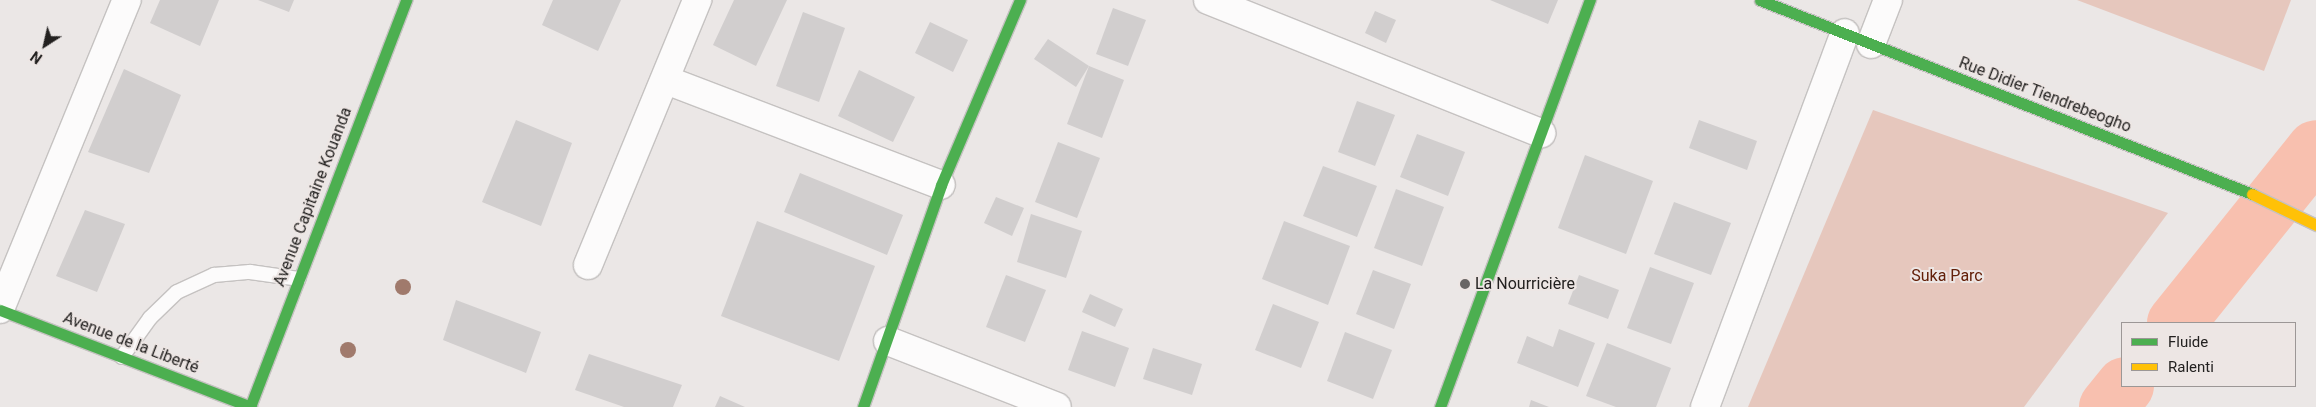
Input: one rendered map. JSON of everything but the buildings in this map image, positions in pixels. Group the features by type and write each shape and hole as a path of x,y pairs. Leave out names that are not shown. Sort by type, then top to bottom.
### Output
{"street":[{"path":"0,309 128,0"},
{"name":"Avenue Capitaine Kouanda","path":"250,407 406,0"},
{"path":"588,265 666,80 697,0"},
{"path":"864,407 941,185 1020,0"},
{"path":"1208,0 1541,133"},
{"path":"1440,407 1590,0"},
{"name":"Rue Didier Tiendrebeogho","path":"1760,0 2233,185 2314,224"},
{"path":"1871,44 1888,0"},
{"path":"1705,407 1844,33"},
{"path":"666,80 941,185"},
{"name":"Avenue de la Liberté","path":"0,309 250,407"},
{"path":"888,341 1056,407"}],"lane":[{"path":"122,357 150,318 177,292 214,276 250,272 299,279"}],"green space":[{"path":"2077,0 2291,0 2264,71"},
{"name":"Suka Parc","path":"1873,110 2168,213 2024,407 1748,407"}],"waterway":[{"path":"2177,322 2316,149"},
{"path":"2108,407 2124,387"}],"traffic: fast":[{"path":"250,407 406,0"},
{"path":"863,407 941,185 1020,0"},
{"path":"1440,407 1590,0"},
{"path":"1760,0 2252,194"},
{"path":"0,310 251,407"}],"traffic: slow":[{"path":"2252,194 2316,225"}],"place":[{"name":"La Nourricière","path":"1465,284"}]}
